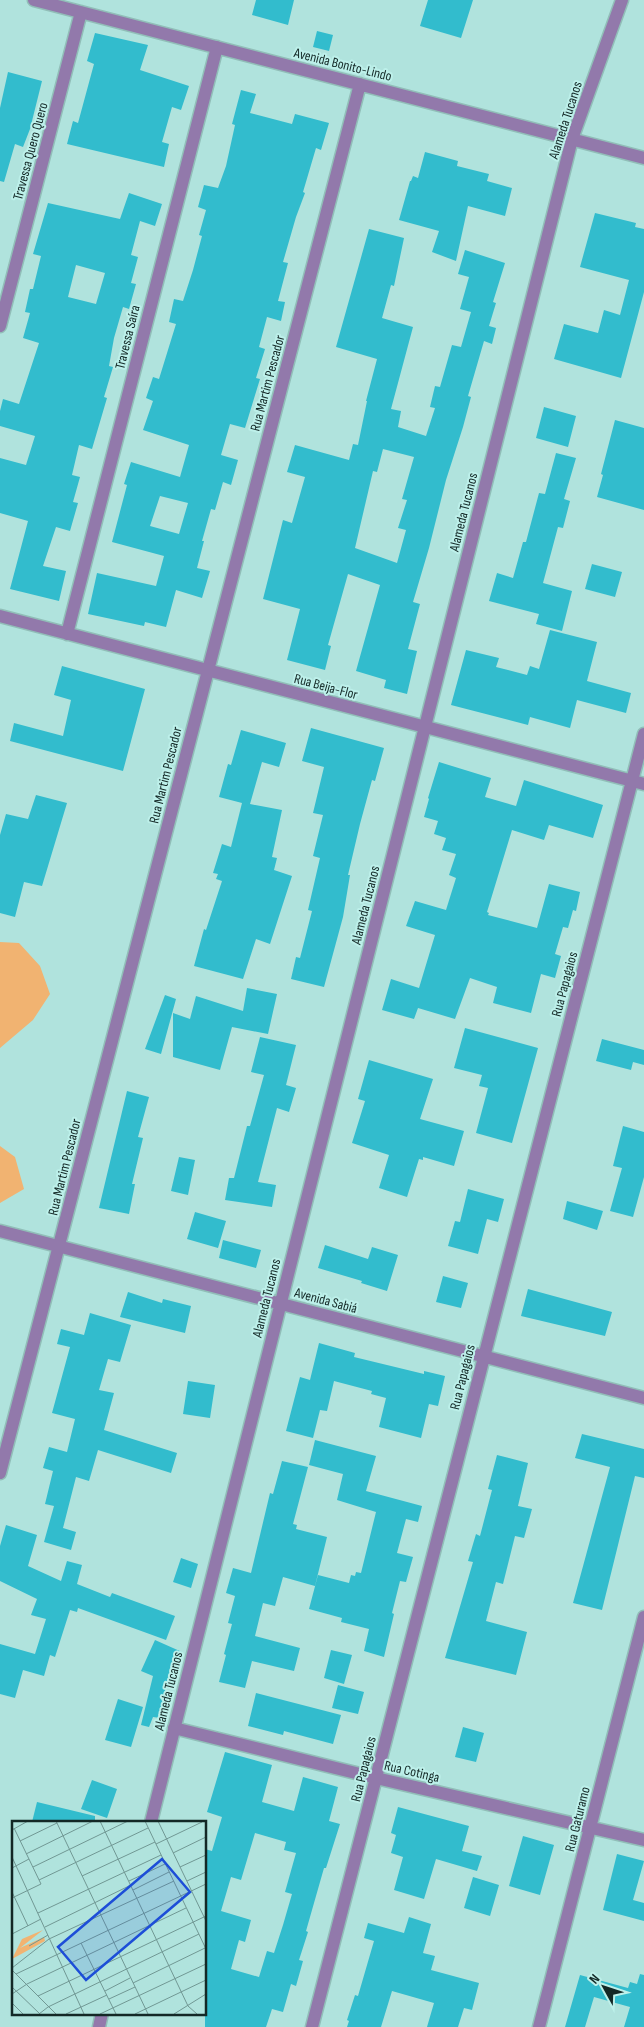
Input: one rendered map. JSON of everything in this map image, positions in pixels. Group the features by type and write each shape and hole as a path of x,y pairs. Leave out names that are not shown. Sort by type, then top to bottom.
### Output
{"street":[{"name":"Avenida Bonito-Lindo","path":"34,0 644,158"},
{"name":"Alameda Tucanos","path":"150,1821 572,139 622,0"},
{"name":"Travessa Quero Quero","path":"0,326 81,12"},
{"name":"Travessa Saíra","path":"67,634 217,47"},
{"name":"Rua Martim Pescador","path":"0,1473 360,84"},
{"name":"Rua Beija-Flor","path":"0,616 638,782"},
{"name":"Rua Papagaios","path":"312,2027 483,1357 638,782 644,734"},
{"name":"Avenida Sabiá","path":"0,1231 644,1398"},
{"name":"Rua Gaturamo","path":"539,2027 644,1618"},
{"name":"Rua Cotinga","path":"174,1728 376,1778 644,1840"},
{"path":"99,2027 102,2014"}],"shaded area":[{"path":"0,942 19,943 40,966 50,994 33,1020 0,1048"},
{"path":"0,1146 15,1157 24,1189 0,1203"}],"building":[{"path":"256,0 294,0 288,25 252,15"},
{"path":"428,0 473,0 461,38 420,26"},
{"path":"317,31 333,35 329,51 313,47"},
{"path":"95,33 148,45 140,70 189,86 181,110 172,107 162,142 169,144 164,167 67,144 73,121 78,123 94,64 87,61"},
{"path":"8,72 42,81 30,129 23,147 15,144 4,182 0,181 0,108"},
{"path":"241,90 256,94 250,113 292,124 295,114 329,123 321,150 316,148 303,192 305,193 283,262 288,263 278,301 285,302 281,321 267,317 259,347 265,349 256,378 260,379 245,428 230,424 221,455 238,460 231,485 223,482 215,510 211,509 202,541 204,541 197,568 210,571 202,598 176,590 166,627 145,622 144,626 88,614 97,573 156,586 164,556 112,542 127,485 124,484 131,462 180,477 189,445 143,430 153,401 146,398 153,377 159,379 176,324 169,322 174,299 183,301 193,270 202,236 199,235 206,210 198,207 204,185 218,188 226,166 235,125 232,124","holes":["160,496 188,503 179,534 150,526"]},
{"path":"425,152 458,161 457,166 489,174 487,181 512,188 505,216 468,206 456,261 432,252 439,231 399,220 410,181 413,176 418,178"},
{"path":"129,193 162,204 155,226 140,221 131,255 138,257 131,283 136,284 129,309 123,307 114,338 109,366 113,367 104,397 107,398 92,449 79,445 72,475 80,477 73,502 78,503 70,531 56,527 43,566 66,571 59,601 10,589 28,521 0,513 0,458 26,465 35,436 0,426 0,411 3,399 19,404 39,343 23,338 30,313 25,312 30,289 33,289 41,256 33,254 48,203 120,219","holes":["76,265 105,273 96,304 68,297"]},
{"path":"595,213 636,223 635,227 644,229 644,292 621,378 554,359 564,324 598,333 604,310 620,315 629,280 580,267"},
{"path":"369,229 404,238 394,286 391,285 382,318 413,327 391,409 401,411 398,427 426,436 435,408 430,407 435,386 440,387 452,345 461,347 471,312 460,309 469,277 458,274 465,250 505,263 493,302 496,303 489,326 496,328 492,344 484,341 468,396 471,397 463,427 446,480 413,602 420,604 408,649 417,651 407,694 384,688 386,680 356,671 380,585 348,574 328,645 331,646 325,670 287,660 300,609 263,599 283,520 292,523 305,477 287,472 295,445 349,460 353,444 358,445 366,401 377,359 336,347","holes":["383,449 414,457 402,499 407,500 398,528 406,530 397,563 355,548 373,471 377,472"]},
{"path":"544,407 576,416 568,447 536,438"},
{"path":"615,420 644,428 644,510 597,497"},
{"path":"556,453 576,458 564,499 570,501 563,528 558,527 543,583 572,591 562,631 536,624 539,614 489,601 497,573 513,578 523,542 526,542 539,493 545,494"},
{"path":"592,564 622,572 615,597 585,589"},
{"path":"550,630 597,642 587,681 631,693 626,713 577,700 570,728 530,717 528,725 451,705 466,650 499,658 496,667 527,675 530,666 539,669"},
{"path":"62,666 145,689 123,771 10,741 14,723 63,736 71,700 54,695"},
{"path":"311,728 384,748 375,781 372,780 360,824 348,875 350,875 343,917 324,987 291,979 296,957 300,958 312,911 308,910 320,858 313,856 323,815 313,813 324,767 302,761"},
{"path":"241,730 286,743 279,767 262,762 250,804 282,810 272,857 277,858 274,870 292,876 270,944 256,939 243,979 194,966 204,929 206,930 222,881 216,879 218,874 213,873 222,844 231,847 242,803 219,797 228,764 231,765"},
{"path":"439,762 491,778 485,797 516,806 524,780 603,805 593,838 549,825 544,840 512,830 487,912 489,913 488,915 537,928 549,884 580,892 576,911 573,910 568,928 563,927 555,954 561,956 555,978 541,974 531,1013 493,1003 497,987 470,978 455,1019 418,1008 414,1019 382,1010 391,979 419,988 435,935 406,926 415,901 446,910 456,878 449,875 456,854 442,850 446,838 434,834 438,821 424,817"},
{"path":"36,795 67,803 42,886 24,882 15,917 0,913 0,835 6,814 28,819"},
{"path":"247,988 277,994 268,1034 232,1027 220,1070 173,1057 173,1013 190,1019 196,996 243,1011"},
{"path":"165,995 176,999 161,1054 145,1049"},
{"path":"465,1028 538,1048 512,1143 476,1133 488,1088 479,1086 482,1075 454,1068"},
{"path":"260,1037 296,1045 286,1085 296,1088 289,1112 277,1108 258,1182 276,1185 272,1207 225,1200 229,1178 234,1178 247,1126 250,1126 264,1075 251,1072"},
{"path":"602,1039 644,1050 644,1065 633,1062 631,1070 596,1061"},
{"path":"369,1060 433,1079 420,1119 464,1131 454,1166 423,1157 423,1160 419,1159 407,1197 379,1188 389,1155 352,1143 365,1101 358,1099"},
{"path":"127,1091 149,1097 138,1137 143,1138 132,1184 135,1184 129,1214 99,1208"},
{"path":"623,1126 644,1132 644,1177 633,1217 610,1211 622,1168 613,1166"},
{"path":"179,1157 195,1160 188,1195 171,1191"},
{"path":"468,1189 504,1199 498,1222 487,1219 478,1254 448,1246 455,1221 460,1222"},
{"path":"567,1201 603,1211 597,1230 563,1219"},
{"path":"195,1212 226,1221 218,1248 187,1239"},
{"path":"223,1240 261,1250 256,1268 219,1258"},
{"path":"325,1245 368,1259 372,1247 398,1255 387,1291 361,1283 362,1281 318,1268"},
{"path":"443,1276 468,1283 461,1308 436,1302"},
{"path":"528,1289 612,1312 605,1336 521,1316"},
{"path":"128,1292 162,1303 163,1299 191,1306 185,1333 120,1317"},
{"path":"90,1313 131,1325 120,1362 108,1359 99,1390 114,1393 104,1430 177,1453 171,1473 98,1450 89,1481 76,1477 63,1528 76,1532 71,1550 44,1542 54,1506 45,1504 53,1471 43,1468 49,1447 67,1452 75,1419 52,1413 70,1347 57,1344 61,1329 84,1335"},
{"path":"319,1343 355,1353 354,1357 424,1374 424,1371 445,1376 438,1406 429,1404 421,1438 379,1427 386,1398 371,1394 372,1391 334,1381 327,1411 320,1410 313,1438 286,1431 300,1377 310,1380"},
{"path":"188,1381 215,1385 210,1418 183,1414"},
{"path":"582,1434 644,1449 644,1478 635,1476 602,1610 573,1603 610,1467 575,1458"},
{"path":"315,1440 376,1456 366,1491 422,1506 418,1522 406,1519 397,1553 413,1557 406,1582 400,1581 384,1657 364,1651 369,1629 341,1622 342,1618 309,1609 318,1575 349,1583 351,1575 355,1576 356,1572 361,1573 376,1512 337,1500 343,1474 309,1465"},
{"path":"497,1455 528,1463 518,1506 532,1509 524,1538 515,1536 503,1584 496,1582 486,1621 527,1632 516,1675 445,1658 473,1562 468,1561 476,1534 480,1536 492,1490 488,1489"},
{"path":"282,1461 308,1467 293,1524 297,1525 296,1529 327,1537 315,1586 283,1577 275,1606 263,1603 255,1636 300,1648 294,1671 252,1661 245,1688 219,1682 232,1624 228,1623 235,1596 226,1593 233,1568 251,1573 270,1493 273,1494"},
{"path":"6,1525 37,1535 28,1566 61,1581 67,1561 82,1565 77,1584 110,1597 112,1593 175,1616 166,1640 78,1608 77,1612 70,1610 55,1657 50,1655 44,1676 23,1670 15,1698 0,1694 0,1644 35,1654 46,1619 31,1615 37,1599 0,1581 0,1546"},
{"path":"181,1558 198,1564 191,1588 173,1582"},
{"path":"155,1640 182,1652 161,1700 164,1701 160,1718 153,1717 149,1727 141,1725 153,1676 141,1671"},
{"path":"331,1650 352,1655 344,1684 324,1678"},
{"path":"338,1685 364,1692 358,1714 332,1708"},
{"path":"256,1693 341,1715 333,1744 284,1731 283,1735 248,1726"},
{"path":"118,1699 143,1707 131,1747 105,1740"},
{"path":"463,1727 484,1733 476,1762 455,1757"},
{"path":"225,1752 272,1765 262,1802 294,1811 303,1777 338,1787 329,1821 340,1824 326,1868 324,1868 306,1931 308,1932 299,1960 303,1961 296,1986 291,1984 283,2012 272,2009 266,2027 205,2027 206,1849 212,1851 222,1817 207,1812","holes":["255,1833 286,1842 284,1850 296,1853 285,1892 292,1894 274,1953 267,1951 259,1977 231,1969 239,1940 245,1942 251,1920 221,1911 231,1877 241,1880"]},
{"path":"92,1780 117,1789 107,1818 81,1809"},
{"path":"37,1802 95,1816 95,1821 32,1821"},
{"path":"398,1807 469,1826 462,1851 482,1856 477,1871 436,1859 424,1899 394,1890 403,1857 391,1853 396,1835 391,1833"},
{"path":"523,1836 554,1845 540,1895 509,1886"},
{"path":"617,1854 644,1861 633,1900 644,1903 644,1921 603,1910"},
{"path":"473,1877 499,1885 490,1916 464,1908"},
{"path":"409,1917 431,1924 423,1953 435,1956 431,1970 479,1983 472,2010 464,2008 458,2027 427,2027 434,2003 392,1991 381,2027 347,2027 349,2021 347,2020 355,1995 358,1996 374,1941 364,1938 368,1923 404,1933"},
{"path":"640,1974 644,1975 644,2027 624,2027 630,2007 594,1997 585,2027 565,2027 580,1975 628,1988 630,1982 637,1984"}]}
